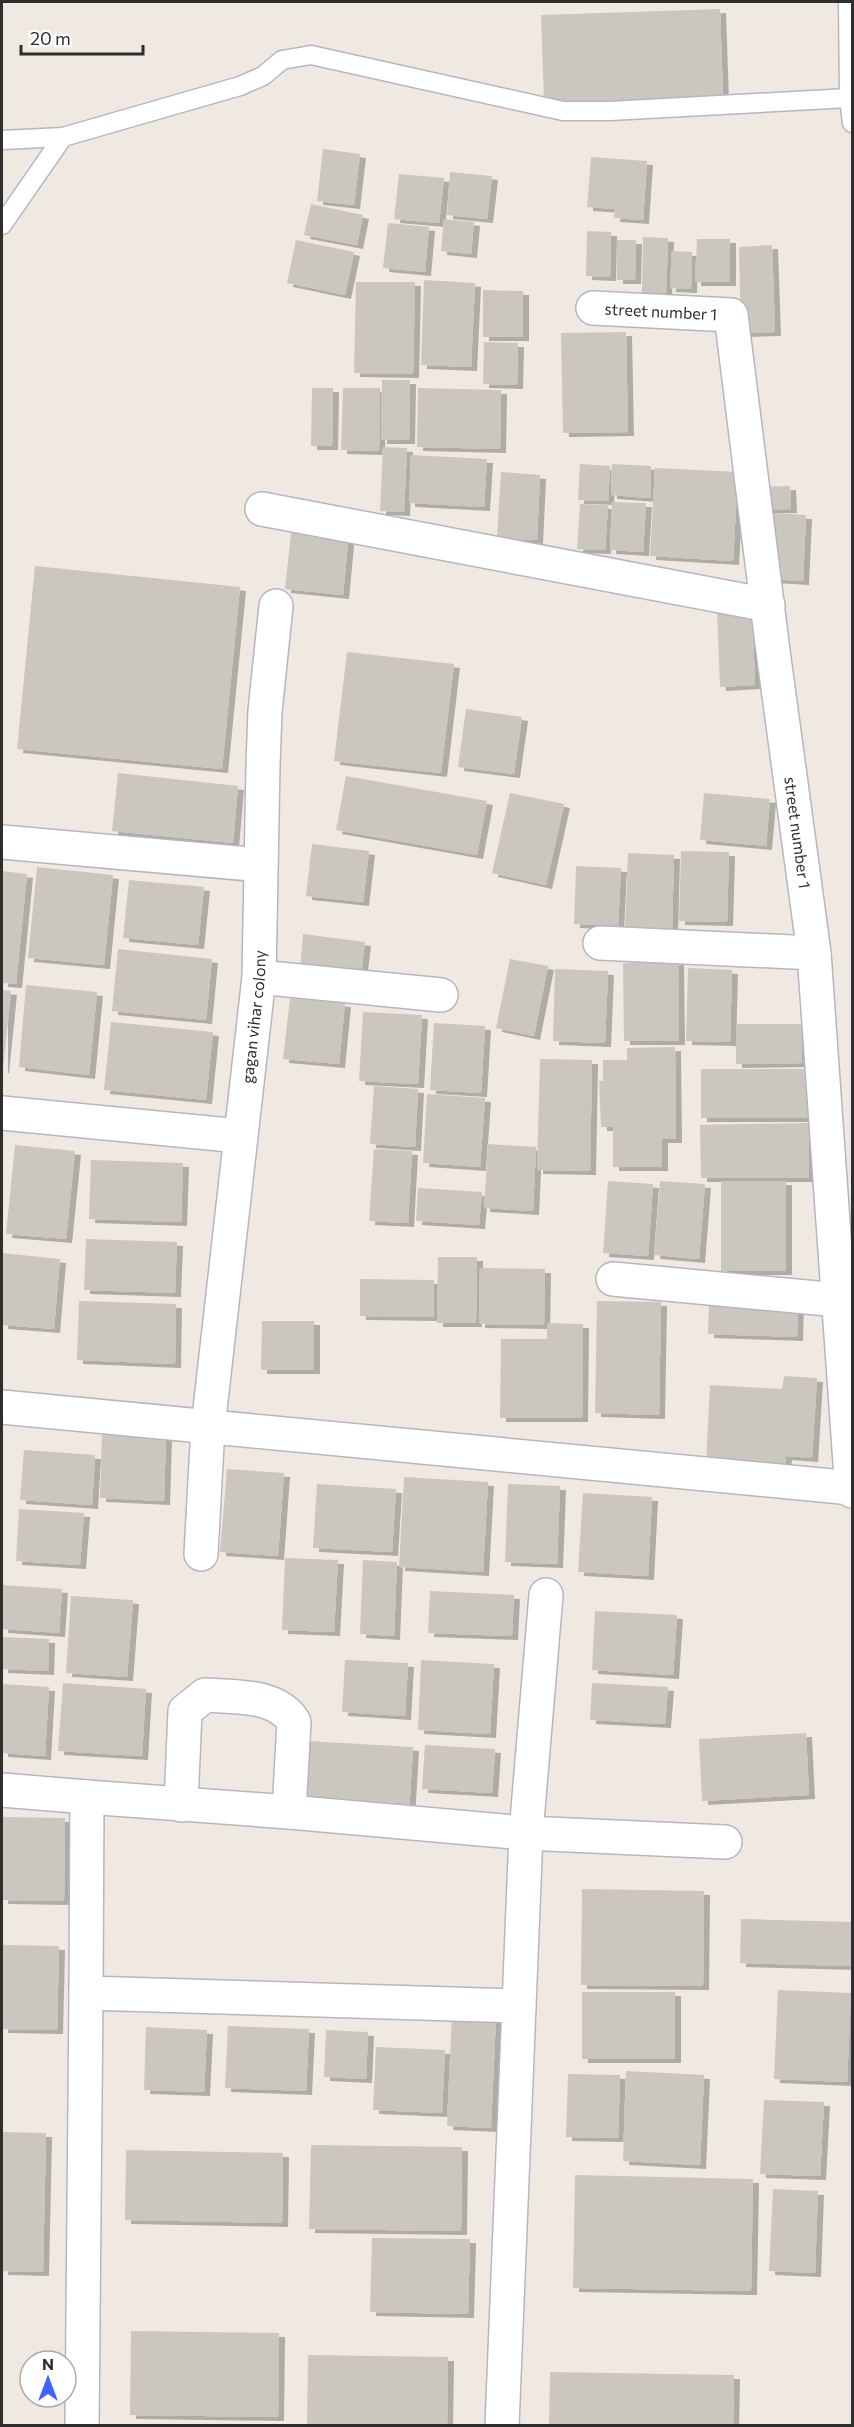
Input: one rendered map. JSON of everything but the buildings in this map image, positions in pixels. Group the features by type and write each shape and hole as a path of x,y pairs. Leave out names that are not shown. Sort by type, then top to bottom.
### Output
{"street":[{"name":"street number 1","path":"593,308 731,315 814,953 852,1490"},
{"path":"262,509 768,605"},
{"name":"gagan vihar colony","path":"201,1554 208,1427 259,977 265,711 276,606"},
{"path":"2,842 261,865"},
{"path":"600,942 814,953"},
{"path":"259,977 441,995"},
{"path":"2,1113 240,1136"},
{"path":"614,1279 838,1300"},
{"path":"2,1407 852,1490"},
{"path":"502,2426 526,1833 546,1595"},
{"path":"181,1805 186,1712 206,1695 256,1699 287,1711 294,1722 289,1812"},
{"path":"2,1790 526,1833 725,1842"},
{"path":"82,2426 87,1797"},
{"path":"86,1993 519,2006"}],"lane":[{"path":"849,2 849,98 852,123"},
{"path":"2,140 63,137 240,86 263,76 282,60 310,55 563,111 610,111 849,98"},
{"path":"2,225 63,137"}]}
